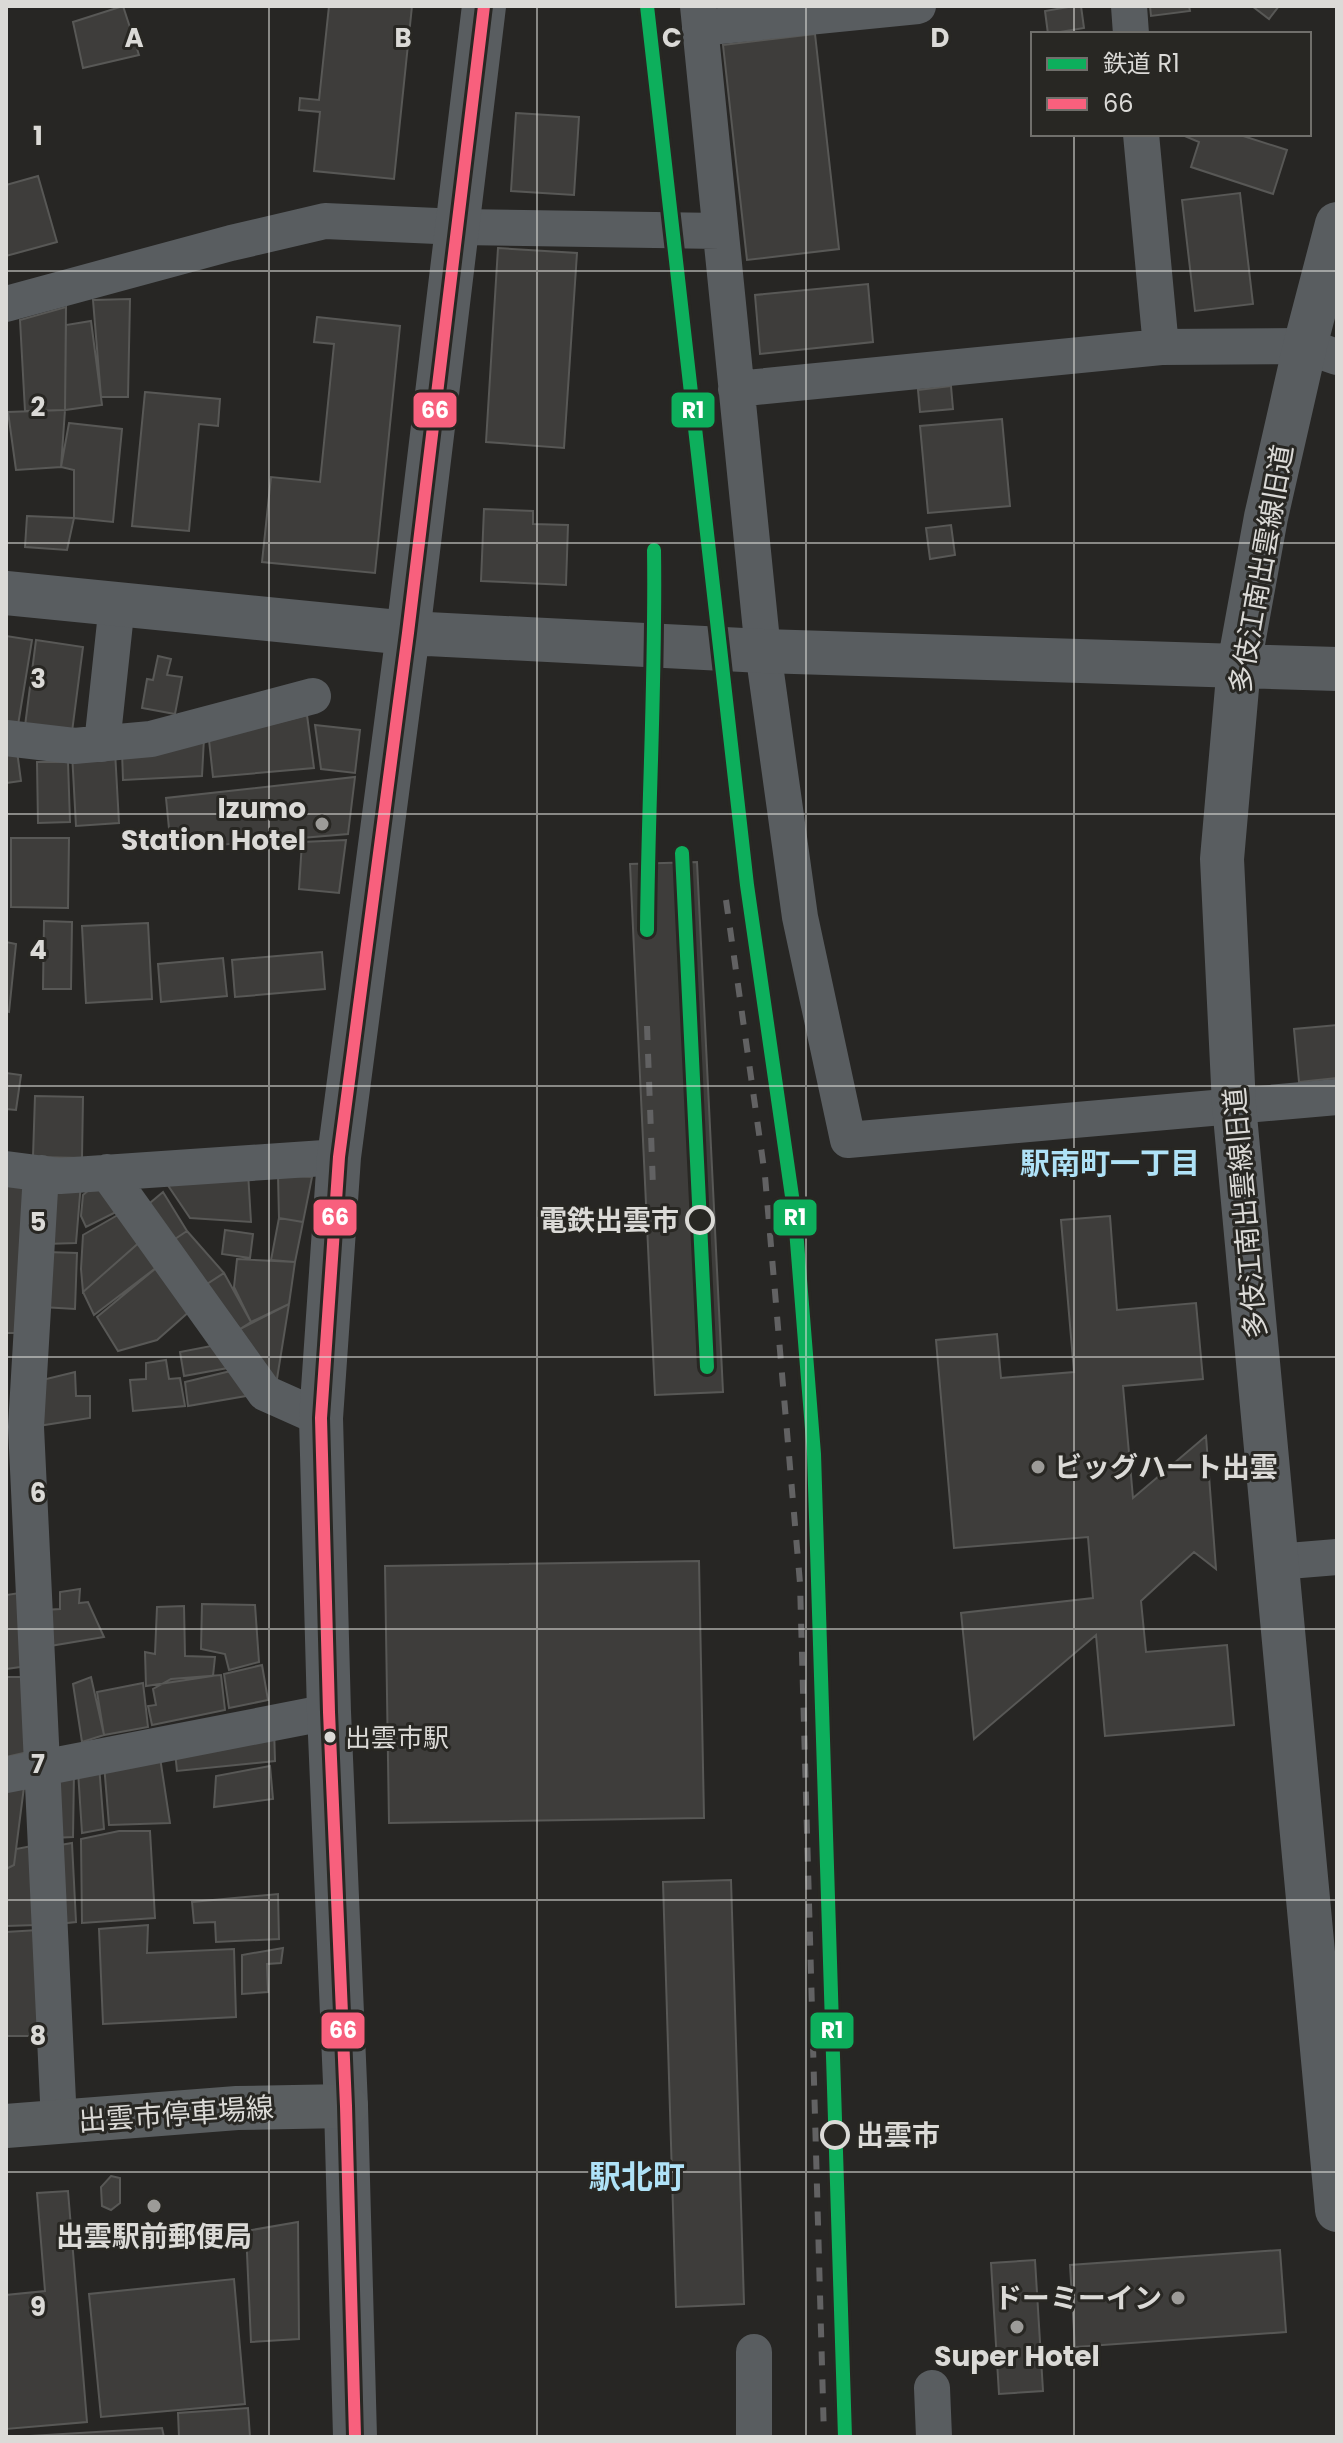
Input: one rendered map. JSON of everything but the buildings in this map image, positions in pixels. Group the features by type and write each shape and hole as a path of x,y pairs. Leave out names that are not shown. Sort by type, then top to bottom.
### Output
{"main road":[{"name":"出雲市停車場線","path":"6,2126 237,2108 346,2106"}],"street":[{"path":"355,2437 321,1418 339,1157 408,633 484,6"},
{"path":"918,6 699,17 763,651 800,917 848,1140 1337,1097"},
{"path":"1129,6 1131,32"},
{"path":"1141,136 1161,347"},
{"path":"6,304 325,221 459,227 720,231"},
{"name":"多伎江南出雲線旧道","path":"1337,224 1321,352 1266,517 1239,665 1222,859 1234,1105 1276,1562 1332,2090 1337,2210"},
{"path":"736,389 1161,347 1321,352"},
{"path":"6,593 408,633 763,651 1337,669"},
{"path":"102,744 117,604"},
{"path":"6,738 74,746 151,739 313,696"},
{"path":"6,1169 60,1176 339,1157"},
{"path":"107,1172 265,1393 321,1418"},
{"path":"41,1173 26,1427 59,2122"},
{"path":"1276,1562 1337,1557"},
{"path":"6,1775 329,1712"},
{"path":"754,2352 754,2437"},
{"path":"932,2388 934,2437"}],"railway":[{"path":"726,900 765,1176 800,1583 824,2437"},
{"path":"647,1026 653,1187"},
{"path":"690,1034 707,1367"}],"rail line":[{"name":"R1","path":"647,6 747,885 795,1217 814,1454 845,2437"},
{"name":"R1","path":"647,930 654,550"},
{"name":"R1","path":"682,853 707,1367"}],"transit line":[{"name":"66","path":"355,2437 321,1418 339,1157 408,633 484,6"}],"place":[{"name":"Izumo Station Hotel","path":"322,824"},
{"name":"電鉄出雲市","path":"700,1220"},
{"name":"ビッグハート出雲","path":"1038,1467"},
{"name":"出雲市駅","path":"330,1737"},
{"name":"出雲市","path":"835,2135"},
{"name":"出雲駅前郵便局","path":"154,2206"},
{"name":"ドーミーイン","path":"1178,2298"},
{"name":"Super Hotel","path":"1017,2327"}],"district":[{"name":"駅南町一丁目","path":"1110,1164"},
{"name":"駅北町","path":"637,2177"}]}
